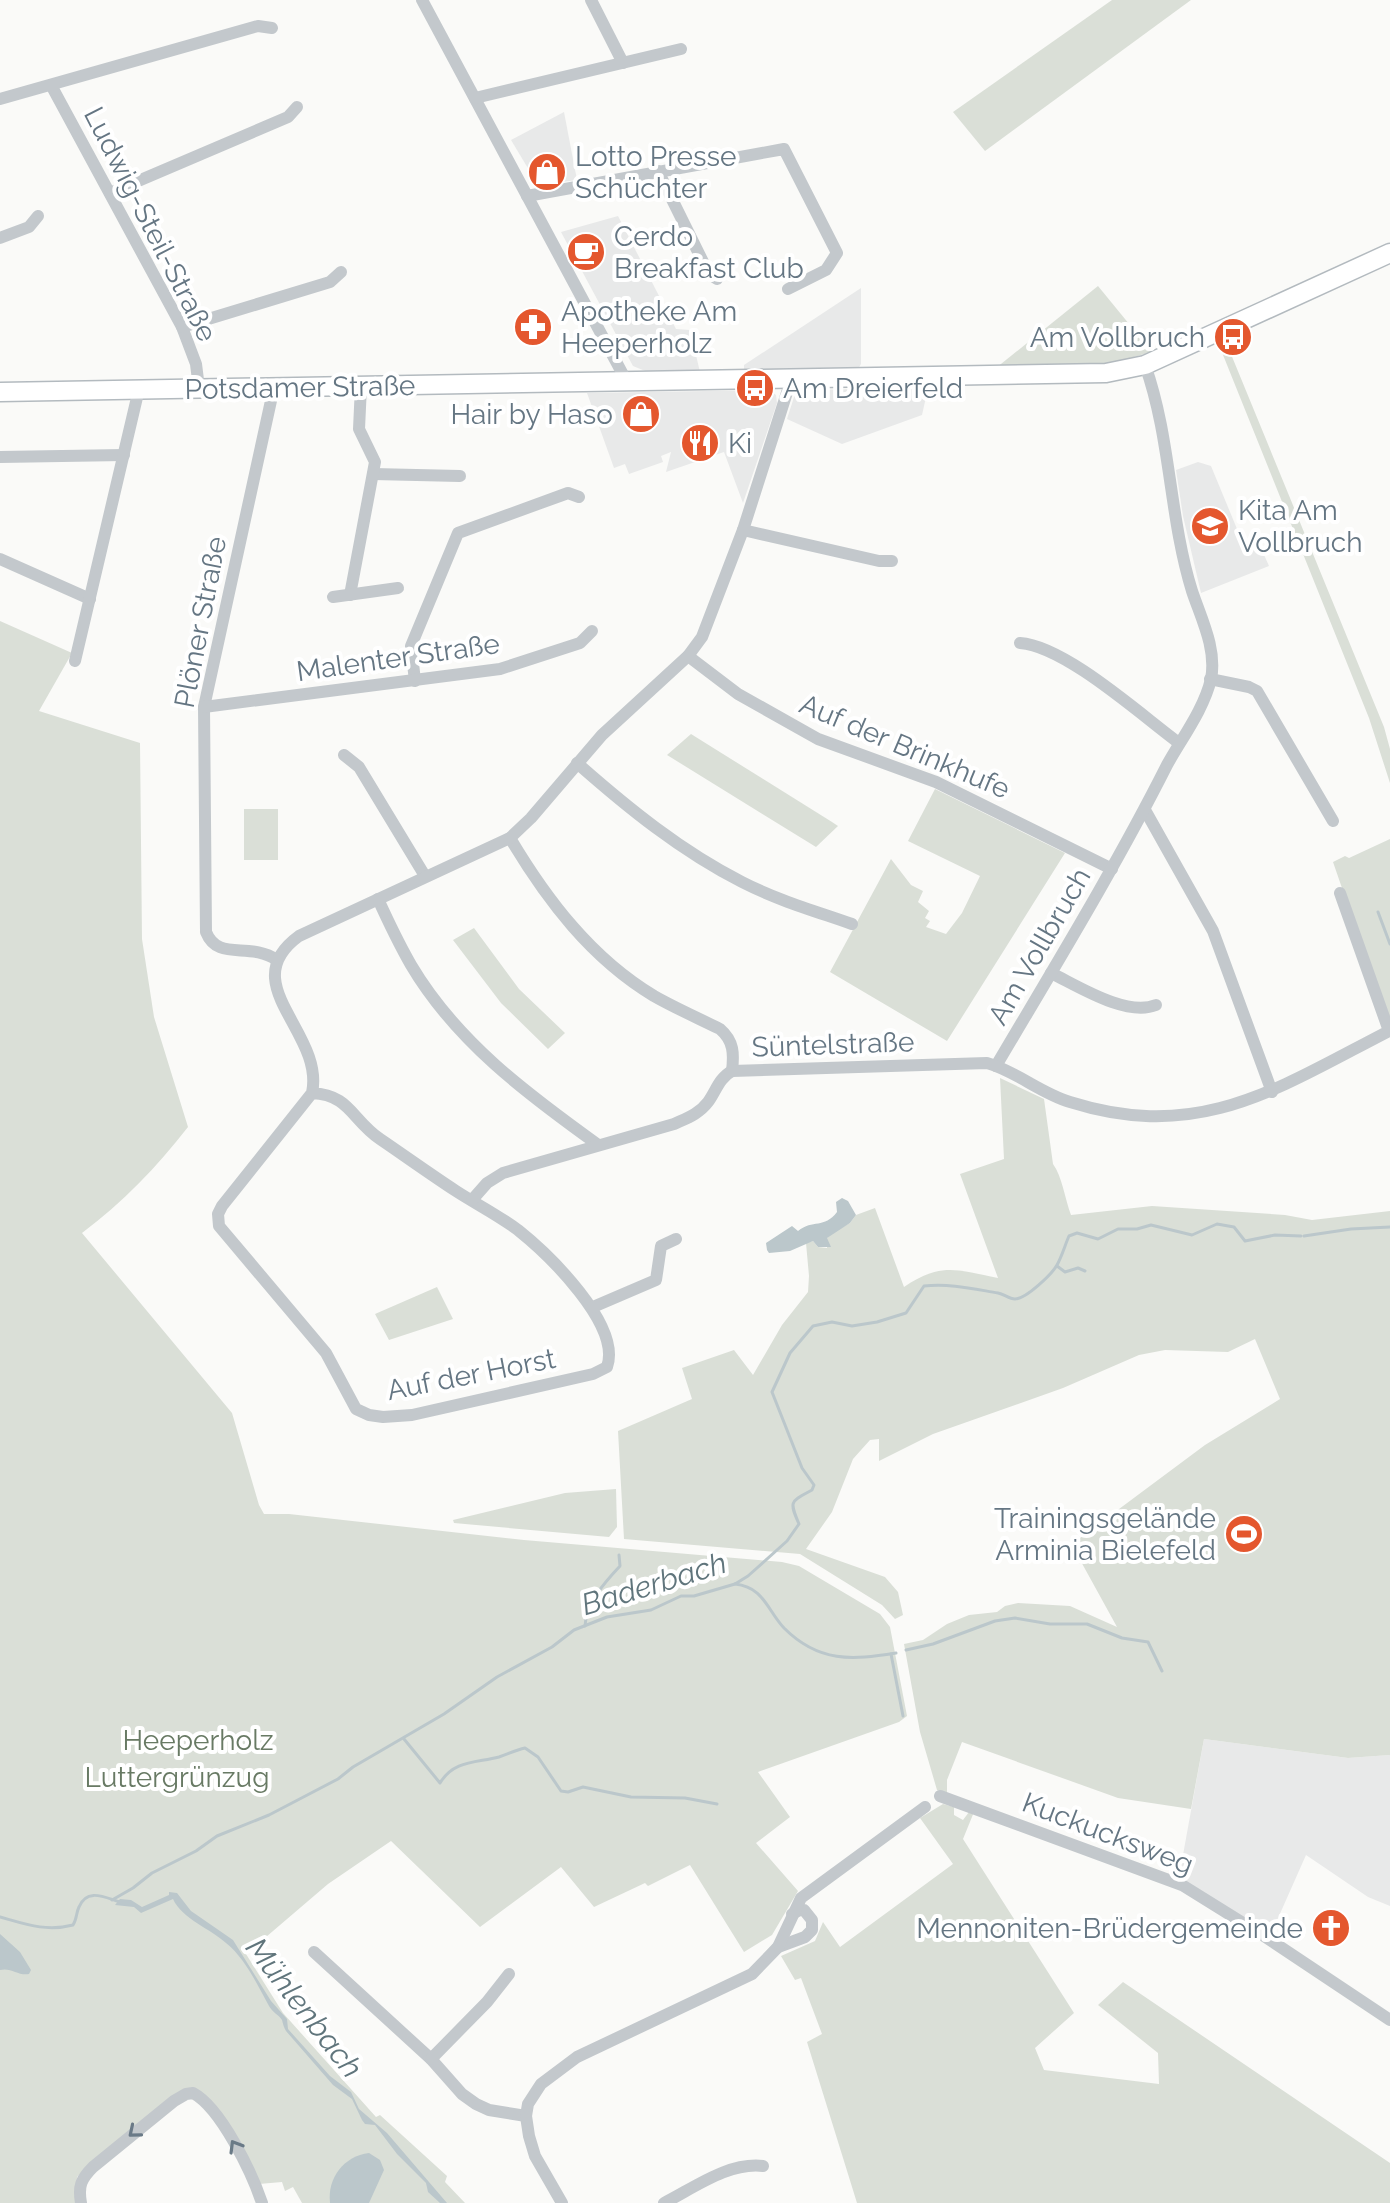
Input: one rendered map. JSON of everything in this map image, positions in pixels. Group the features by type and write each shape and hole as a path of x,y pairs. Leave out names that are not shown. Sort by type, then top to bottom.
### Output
{"street":[{"path":"422,0 627,382"},
{"path":"591,0 623,63"},
{"path":"0,99 258,26 272,28"},
{"path":"475,98 681,49"},
{"name":"Ludwig-Steil-Straße","path":"51,85 182,327 196,364 199,388"},
{"path":"110,193 288,117 297,107"},
{"path":"527,196 784,149 837,253 826,270 788,289"},
{"path":"658,171 709,274 717,279"},
{"path":"0,238 29,227 38,216"},
{"name":"Potsdamer Straße","path":"0,392 1087,374 1145,365 1390,253"},
{"path":"182,327 322,285 337,278 341,272"},
{"name":"Am Vollbruch","path":"996,1066 1145,810 1203,699 1210,679 1212,656 1186,567 1157,405 1145,365"},
{"path":"676,1239 661,1246 658,1275 651,1284 593,1307 520,1232 372,1133 337,1097 312,1093 312,1060 305,1041 280,1000 275,980 277,960 299,936 510,838 618,719 688,656 710,621 791,380"},
{"path":"350,595 375,462 359,429 361,386"},
{"name":"Plöner Straße","path":"274,387 204,707 206,932 209,940 219,948 260,951 277,960"},
{"path":"75,661 139,389"},
{"path":"0,457 124,455"},
{"path":"373,474 460,476"},
{"path":"415,681 411,646 458,533 568,493 579,497"},
{"path":"743,530 879,561 892,561"},
{"path":"0,559 90,599"},
{"path":"333,597 398,588"},
{"name":"Malenter Straße","path":"204,707 508,667 580,643 592,631"},
{"path":"1020,643 1044,648 1086,674 1179,743"},
{"name":"Auf der Brinkhufe","path":"688,656 738,694 796,727 860,755 936,782 1112,869"},
{"path":"1210,679 1257,691 1333,821"},
{"path":"344,755 359,767 425,876"},
{"path":"577,763 631,809 706,861 742,882 779,898 852,924"},
{"path":"1145,810 1217,940 1272,1092"},
{"path":"510,838 557,908 608,962 652,995 728,1035 734,1057 732,1071"},
{"path":"996,1066 1045,1094 1132,1115 1199,1114 1272,1092 1389,1031 1340,893"},
{"path":"378,899 411,965 471,1043 519,1087 597,1144"},
{"path":"1051,973 1104,999 1148,1009 1156,1005"},
{"name":"Süntelstraße","path":"472,1200 487,1183 503,1173 674,1124 693,1115 706,1104 724,1076 732,1071 977,1062 996,1066"},
{"name":"Auf der Horst","path":"312,1093 222,1206 218,1214 219,1226 326,1353 356,1409 383,1417 412,1415 593,1374 607,1367 609,1354 603,1326 593,1307"},
{"name":"Kuckucksweg","path":"940,1796 963,1809 1182,1885 1390,2020"},
{"path":"562,2203 531,2147 526,2116 535,2092 561,2067 628,2031 741,1980 762,1965 778,1947 801,1898 925,1807"},
{"path":"778,1947 805,1937 812,1930 812,1920 804,1910 792,1914"},
{"path":"314,1952 431,2059 462,2094 489,2110 526,2116"},
{"path":"431,2059 487,2002 509,1974"},
{"path":"81,2203 81,2179 186,2094 198,2096 238,2148 262,2203"},
{"path":"664,2203 734,2168 763,2166"}],"shaded area":[{"path":"564,112 577,180 538,185 511,140"},
{"path":"618,216 676,329 690,330 700,372 650,373 633,366 561,232"},
{"path":"861,288 861,364 858,369 744,372 744,365"},
{"path":"928,388 922,415 842,444 787,419 795,394 800,390"},
{"path":"770,390 776,395 777,403 743,503 724,452 666,472 671,452 661,456 663,462 629,474 625,464 614,468 587,393"},
{"name":"Kita Am Vollbruch","path":"1198,462 1211,466 1242,541 1261,548 1269,566 1201,593 1176,470"},
{"path":"842,1198 848,1201 856,1215 850,1223 827,1238 831,1247 818,1247 813,1241 790,1251 769,1253 766,1243 792,1226 798,1231 828,1220 837,1212 836,1202"},
{"path":"1204,1739 1348,1758 1390,1755 1390,1906 1368,1897 1306,1855 1271,1934 1179,1877"},
{"path":"169,1892 177,1893 191,1911 233,1940 271,2001 287,2019 288,2029 330,2076 351,2092 359,2109 387,2133 447,2203 440,2203 428,2192 426,2183 397,2154 375,2125 365,2124 352,2099 333,2085 286,2031 282,2020 270,2008 256,1981 233,1949 190,1918 173,1899 141,1913 134,1907 115,1905 120,1899 131,1900 142,1907 169,1895"},
{"path":"0,1934 20,1952 31,1970 29,1974 0,1970"},
{"path":"369,2153 380,2160 384,2170 369,2203 330,2203 331,2185 339,2170 352,2159"}],"green space":[{"path":"1112,0 1191,0 985,151 953,112"},
{"path":"1098,286 1152,352 1104,365 996,368"},
{"path":"1226,342 1384,727 1390,749 1390,783 1369,718 1219,345"},
{"name":"Luttergrünzug","path":"0,621 72,653 39,711 140,743 142,939 154,1017 188,1127 138,1184 82,1233 232,1413 264,1514 782,1562 799,1566 880,1614 890,1627 907,1716 899,1722 758,1772 790,1817 756,1843 798,1891 772,1935 744,1952 690,1865 648,1886 645,1883 594,1907 561,1867 480,1927 391,1841 328,1884 246,1954 283,2013 376,2117 380,2115 447,2176 445,2182 465,2203 302,2203 293,2187 285,2191 282,2182 259,2184 197,2091 122,2137 77,2177 76,2203 0,2203"},
{"path":"691,734 838,826 816,847 667,755"},
{"path":"935,789 1065,853 947,1041 830,972 891,859 911,885 923,891 918,902 929,911 925,918 930,921 926,927 946,934 962,913 980,876 908,841"},
{"path":"244,809 278,809 278,860 244,860"},
{"path":"1390,839 1390,1027 1333,862"},
{"path":"474,928 519,989 565,1033 548,1049 501,1003 453,940"},
{"path":"1000,1078 1044,1099 1053,1164 1071,1215 1152,1206 1285,1215 1312,1220 1390,1211 1390,1755 1348,1758 1204,1739 1191,1809 1118,1798 962,1742 947,1780 947,1794 937,1790 920,1732 904,1644 923,1640 947,1624 969,1615 997,1612 1018,1603 1070,1606 1117,1627 1079,1558 1068,1547 1205,1445 1280,1399 1255,1339 1228,1352 1165,1350 1139,1355 1063,1388 933,1434 879,1461 879,1439 870,1440 853,1459 832,1512 806,1549 885,1577 898,1592 903,1615 895,1619 882,1605 800,1554 624,1539 618,1431 692,1399 682,1368 734,1350 753,1375 782,1325 808,1292 806,1243 813,1241 818,1247 827,1248 830,1234 850,1223 856,1215 875,1208 904,1287 939,1271 960,1271 998,1278 960,1174 1004,1159"},
{"path":"437,1287 453,1319 389,1340 375,1314"},
{"path":"616,1489 617,1527 609,1537 454,1523 453,1520 565,1493"},
{"path":"943,1804 954,1807 954,1815 963,1820 969,1812 974,1812 963,1839 1074,2013 1035,2048 1044,2070 1159,2084 1158,2053 1098,2005 1123,1982 1390,2163 1390,2203 857,2203 807,2042 822,2034 801,1978 795,1980 781,1956 815,1941 823,1922 840,1947 953,1864 920,1818"}],"waterway":[{"path":"1378,912 1390,944"},
{"name":"Baderbach","path":"112,1900 217,1836 269,1815 338,1779 444,1714 497,1677 552,1647 574,1630 607,1617 651,1610 681,1596 694,1596 735,1584 748,1576 787,1541 799,1524 794,1503 814,1485 802,1468 772,1392 790,1353 813,1326 832,1322 852,1326 906,1313 924,1286 961,1287 1020,1298 1050,1274 1059,1262 1069,1236 1077,1233 1098,1239 1118,1229 1151,1225 1192,1235 1217,1224 1234,1227 1245,1241 1275,1235 1301,1236"},
{"name":"Baderbach","path":"1304,1236 1390,1227"},
{"path":"1057,1266 1065,1272 1078,1268 1085,1271"},
{"path":"585,1626 593,1601 620,1566 619,1555"},
{"path":"735,1584 759,1594 784,1628 810,1648 850,1657 896,1653"},
{"path":"906,1650 933,1644 995,1621 1015,1618 1050,1624 1087,1624 1122,1638 1148,1642 1162,1671"},
{"path":"891,1654 903,1716"},
{"path":"404,1739 440,1783 459,1766 525,1748 538,1757 561,1791 583,1787 631,1797 685,1798 717,1804"},
{"name":"Baderbach","path":"0,1917 36,1926 63,1927 73,1925 79,1907 87,1897 97,1896 120,1902"}],"place":[{"name":"Lotto Presse Schüchter","path":"547,172"},
{"name":"Cerdo Breakfast Club","path":"586,252"},
{"name":"Apotheke Am Heeperholz","path":"533,327"},
{"name":"Am Vollbruch","path":"1233,337"},
{"name":"Am Dreierfeld","path":"755,388"},
{"name":"Hair by Haso","path":"641,414"},
{"name":"Ki","path":"700,443"},
{"name":"Kita Am Vollbruch","path":"1210,526"},
{"name":"Trainingsgelände Arminia Bielefeld","path":"1244,1534"},
{"name":"Mennoniten-Brüdergemeinde","path":"1331,1928"}],"park label":[{"name":"Heeperholz","path":"198,1740"}],"water label":[{"name":"Mühlenbach","path":"304,2008"}]}
